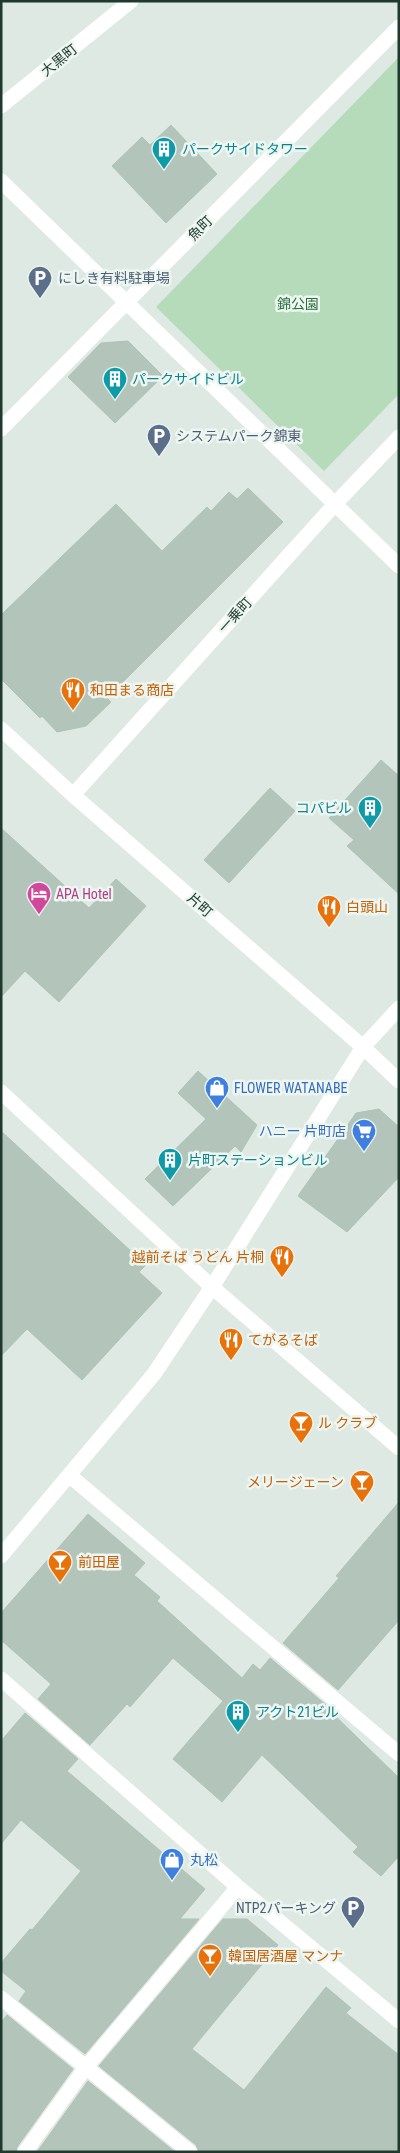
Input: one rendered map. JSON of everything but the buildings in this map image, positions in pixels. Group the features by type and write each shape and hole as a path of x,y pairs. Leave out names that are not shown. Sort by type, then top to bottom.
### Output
{"street":[{"name":"大黒町","path":"1,106 131,1"},
{"name":"魚町","path":"1,429 399,27"},
{"path":"1,181 399,566"},
{"name":"一乗町","path":"73,795 335,504 399,437"},
{"name":"片町","path":"1,728 73,795 399,1081"},
{"path":"1,1556 154,1374 212,1287 362,1047 399,1008"},
{"path":"1,1092 212,1287 399,1448"},
{"path":"69,1475 399,1754"},
{"path":"1,1679 238,1886 399,2021"},
{"path":"25,2152 86,2067 238,1886"},
{"path":"1,1998 190,2152"}],"green space":[{"name":"錦公園","path":"399,57 399,394 324,471 156,307"}],"place":[{"name":"パークサイドタワー","path":"164,170"},
{"name":"にしき有料駐車場","path":"40,299"},
{"name":"パークサイドビル","path":"115,400"},
{"name":"システムパーク錦東","path":"159,457"},
{"name":"和田まる商店","path":"73,711"},
{"name":"コパビル","path":"370,829"},
{"name":"APA Hotel","path":"39,915"},
{"name":"白頭山","path":"329,928"},
{"name":"FLOWER WATANABE","path":"217,1109"},
{"name":"ハニー 片町店","path":"364,1152"},
{"name":"片町ステーションビル","path":"170,1181"},
{"name":"越前そば うどん 片桐","path":"282,1278"},
{"name":"てがるそば","path":"231,1361"},
{"name":"ル クラブ","path":"301,1444"},
{"name":"メリージェーン","path":"362,1503"},
{"name":"前田屋","path":"60,1583"},
{"name":"アクト21ビル","path":"238,1733"},
{"name":"丸松","path":"172,1881"},
{"name":"NTP2パーキング","path":"353,1929"},
{"name":"韓国居酒屋 マンナ","path":"210,1977"}]}
